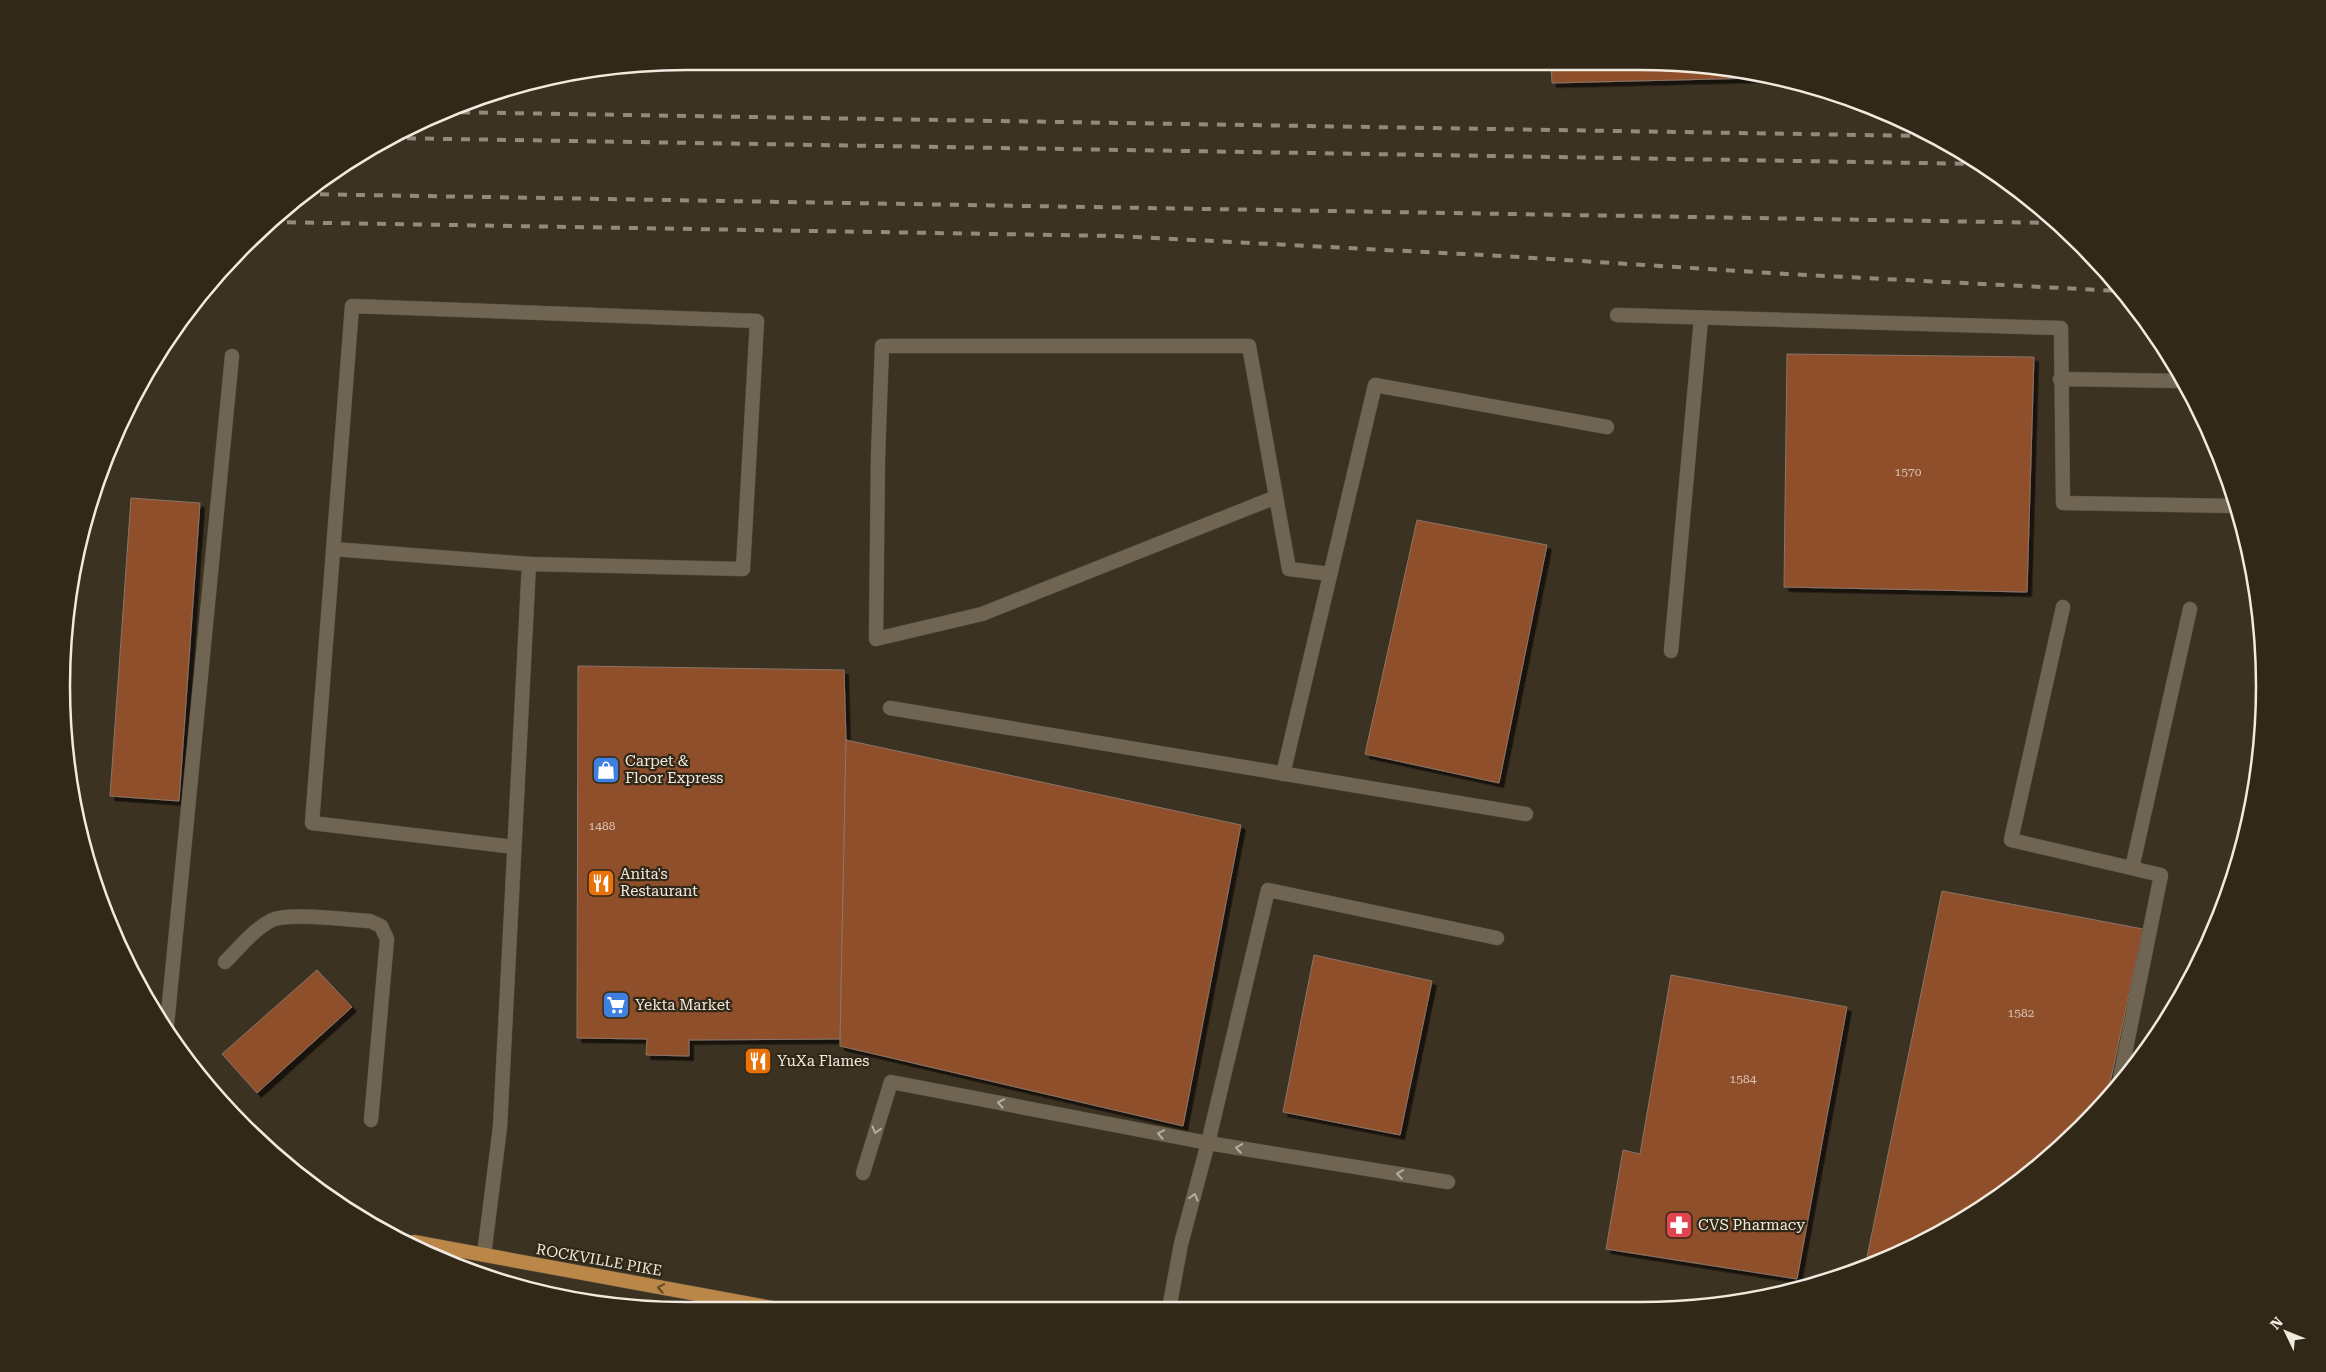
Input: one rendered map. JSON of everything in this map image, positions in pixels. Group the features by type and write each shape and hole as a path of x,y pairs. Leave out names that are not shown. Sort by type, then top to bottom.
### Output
{"main road":[{"name":"ROCKVILLE PIKE","path":"428,1245 740,1302"}],"lane":[{"path":"333,549 529,564 743,569 757,322 352,306 333,549 312,823 514,847"},
{"path":"1617,315 1701,319 2061,328 2060,379 2063,504 2229,506"},
{"path":"1671,651 1701,319"},
{"path":"1276,497 982,614 876,639 878,457 882,346 1249,346 1289,569 1330,574"},
{"path":"166,1015 232,356"},
{"path":"2060,379 2175,381"},
{"path":"1283,774 1375,386 1607,427"},
{"path":"484,1255 500,1127 529,564"},
{"path":"2063,608 2011,840 2161,875 2122,1070"},
{"path":"2132,868 2190,609"},
{"path":"890,708 1526,814"},
{"path":"1170,1302 1181,1244 1208,1143 1268,890 1497,938"},
{"path":"225,962 260,928 273,919 289,917 370,921 381,926 387,939 371,1120"},
{"path":"863,1173 891,1082 1208,1143 1448,1182"}],"building":[{"path":"1551,70 1680,71 1740,78 1552,83"},
{"path":"1787,354 2034,357 2027,592 1784,587"},
{"path":"131,498 200,503 179,801 110,796"},
{"path":"1417,520 1547,545 1499,783 1365,754"},
{"path":"578,666 844,670 846,740 840,1039 689,1040 689,1056 646,1055 647,1039 577,1038"},
{"path":"846,740 1241,825 1183,1126 840,1046"},
{"path":"1942,891 2143,929 2110,1084 2076,1122 2015,1175 1948,1219 1867,1258"},
{"path":"1314,955 1432,981 1400,1135 1283,1112"},
{"path":"317,970 352,1007 257,1093 222,1054"},
{"name":"CVS Pharmacy","path":"1671,975 1847,1007 1797,1279 1606,1249 1623,1150 1640,1154"}],"railway":[{"path":"463,112 1915,136"},
{"path":"406,138 1965,164"},
{"path":"315,194 2046,223"},
{"path":"281,222 1116,236 2112,291"}],"place":[{"name":"Carpet & Floor Express","path":"606,770"},
{"name":"Anita's Restaurant","path":"601,883"},
{"name":"Yekta Market","path":"616,1005"},
{"name":"YuXa Flames","path":"758,1061"},
{"name":"CVS Pharmacy","path":"1679,1225"}]}
